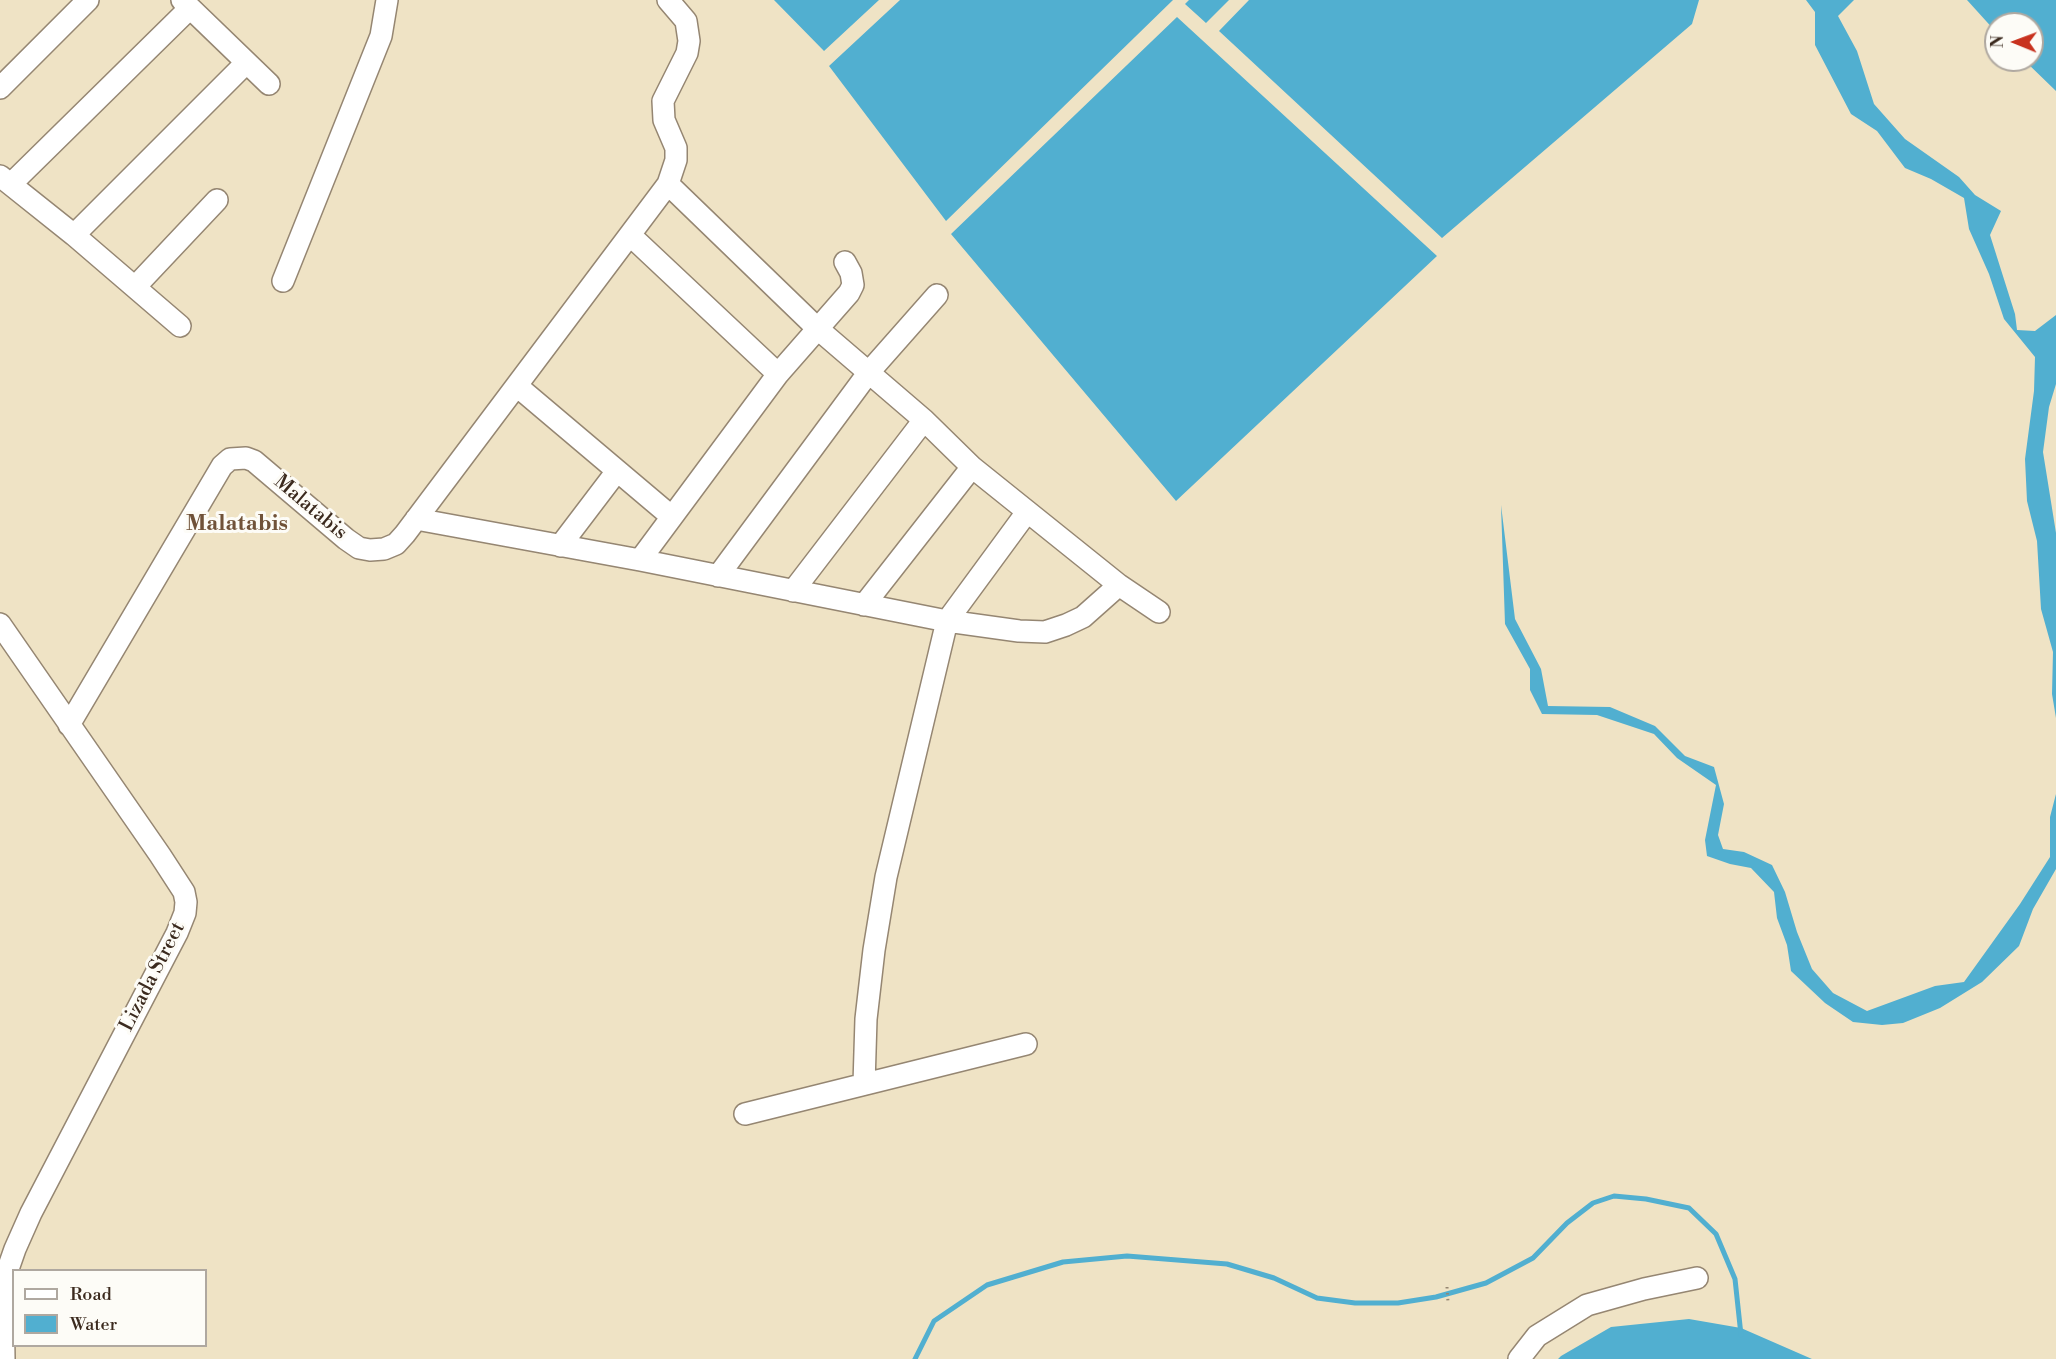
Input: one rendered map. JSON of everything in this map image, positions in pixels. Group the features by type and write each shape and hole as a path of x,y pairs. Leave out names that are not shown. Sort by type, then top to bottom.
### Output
{"street":[{"path":"0,88 88,0"},
{"path":"283,281 381,36 387,0"},
{"path":"668,0 686,21 689,41 687,53 663,101 664,120 676,148 673,172 668,184 818,329 924,420 972,467 1119,585 1159,612"},
{"path":"180,326 74,234 5,180 186,4 269,84"},
{"path":"74,234 246,63"},
{"name":"Malatabis","path":"69,724 222,466 230,459 246,458 254,461 359,548 384,549 396,544 668,184"},
{"path":"135,287 217,200"},
{"path":"630,235 778,374"},
{"path":"640,560 778,374 849,293 853,285 851,273 845,262"},
{"path":"718,576 869,372 937,295"},
{"path":"517,386 672,517"},
{"path":"792,591 924,420"},
{"path":"864,605 972,467"},
{"path":"560,546 617,471"},
{"path":"864,1084 867,1007 886,877 947,621 1027,512"},
{"path":"416,519 640,560 947,621 1019,631 1045,632 1066,625 1083,616 1119,585"},
{"name":"Lizada Street","path":"0,624 177,880 184,892 186,903 185,913 177,933 31,1213 15,1249 8,1269 3,1299 4,1359"},
{"path":"745,1114 1026,1044"},
{"path":"1519,1359 1537,1336 1587,1305 1644,1289 1697,1278"}],"path":[{"path":"1447,1287 1448,1302"}],"water":[{"path":"774,0 879,0 824,51"},
{"path":"900,0 1173,0 946,221 829,66"},
{"path":"1189,0 1229,0 1206,23 1185,4"},
{"path":"1249,0 1699,0 1692,24 1442,238 1219,31"},
{"path":"1806,0 1854,0 1838,16 1857,51 1874,104 1905,139 1959,177 1975,195 2001,211 1990,235 2015,314 2017,330 2035,331 2056,315 2056,384 2049,407 2043,452 2056,533 2056,718 2052,694 2053,652 2041,609 2037,541 2027,501 2025,459 2034,391 2035,357 2004,319 1989,274 1969,229 1964,198 1931,179 1905,168 1877,131 1851,114 1815,45 1815,12"},
{"path":"1967,0 2056,0 2056,91 2036,72 2044,72 2044,12 1984,12 1984,19"},
{"path":"1177,17 1437,256 1176,501 951,234"},
{"path":"1501,505 1515,619 1541,669 1548,706 1610,707 1655,726 1685,756 1714,767 1724,804 1718,835 1723,849 1744,852 1772,865 1785,892 1797,932 1812,969 1833,993 1867,1011 1935,986 1964,982 2020,904 2050,857 2050,817 2056,794 2056,869 2033,909 2019,946 1982,982 1940,1008 1903,1023 1882,1025 1853,1022 1825,1003 1791,971 1787,945 1777,918 1774,892 1751,868 1707,856 1705,840 1716,785 1677,758 1654,734 1597,715 1542,714 1530,690 1530,669 1505,624"},
{"path":"1689,1319 1741,1328 1812,1359 1558,1359 1611,1327"}],"waterway":[{"path":"915,1359 934,1321 987,1285 1063,1262 1127,1256 1227,1264 1274,1278 1317,1298 1355,1303 1398,1303 1436,1297 1486,1283 1533,1258 1567,1223 1593,1203 1614,1196 1646,1199 1689,1208 1716,1234 1735,1279 1741,1335"}],"district":[{"name":"Malatabis","path":"237,525"}]}
